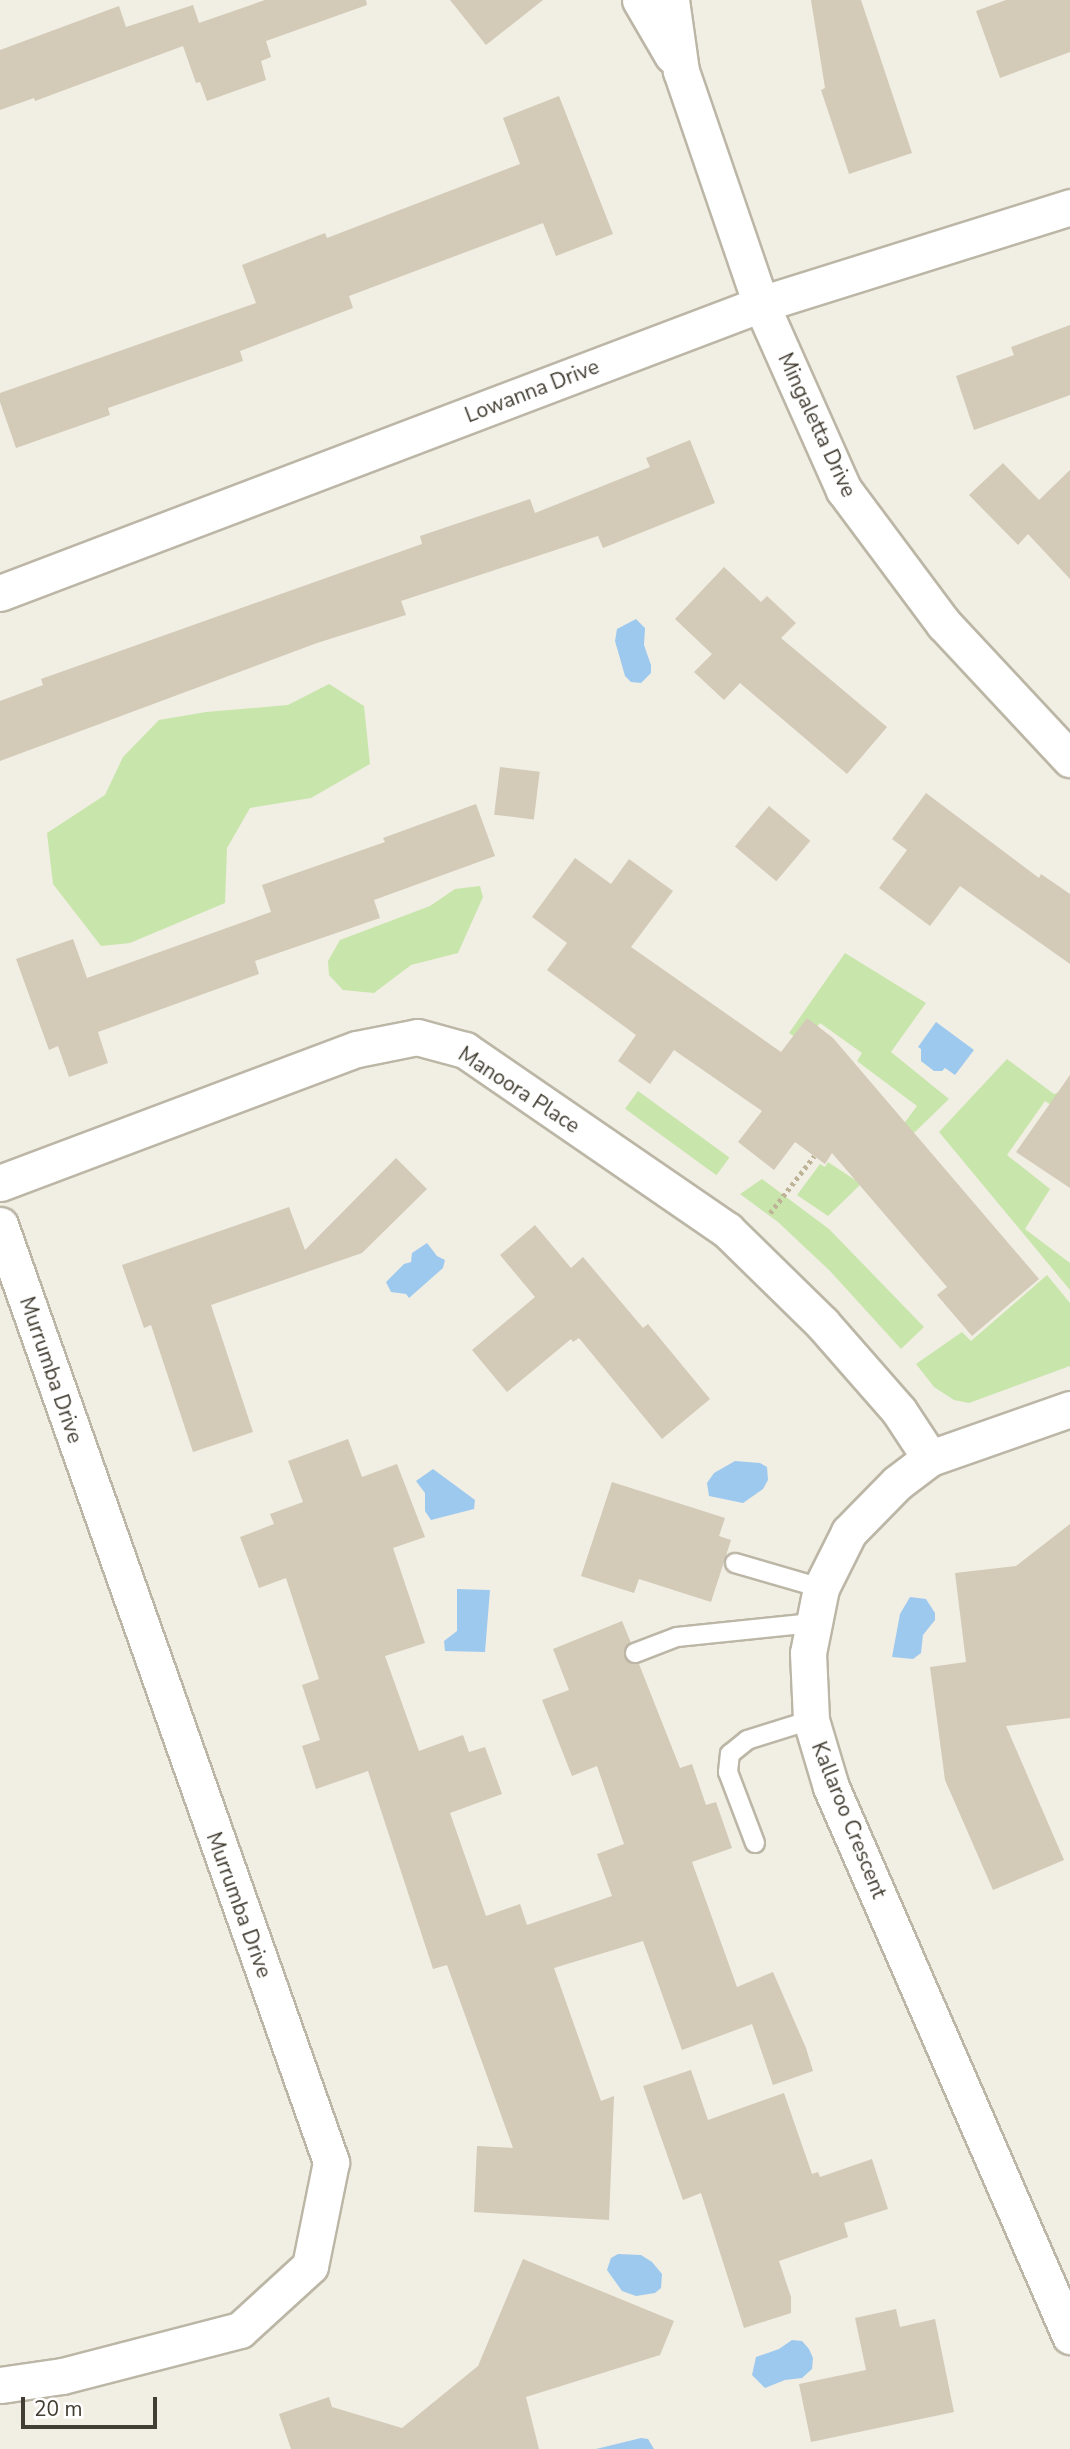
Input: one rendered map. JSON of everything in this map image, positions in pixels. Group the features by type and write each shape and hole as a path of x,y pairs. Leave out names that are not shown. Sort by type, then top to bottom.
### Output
{"street":[{"name":"Mingaletta Drive","path":"640,0 681,71"},
{"name":"Mingaletta Drive","path":"670,0 681,71 761,304 844,490 944,624 1070,759"},
{"name":"Lowanna Drive","path":"0,593 761,304 1070,207"},
{"name":"Manoora Place","path":"0,1183 357,1049 417,1037 465,1050 706,1215 744,1247 822,1323 900,1411 930,1458"},
{"name":"Murrumba Drive","path":"0,1225 331,2162 310,2266 240,2330 62,2376 0,2385"},
{"name":"Kallaroo Crescent","path":"1070,1409 930,1458 897,1483 849,1532 821,1588 808,1653 811,1720 831,1787 1070,2336"}],"lane":[{"path":"735,1563 821,1588"},
{"path":"635,1653 677,1637 812,1623"},
{"path":"755,1843 728,1772 730,1754 747,1741 811,1720"}],"path":[{"path":"744,1247 814,1156"}],"green space":[{"path":"329,684 364,706 370,764 311,798 250,808 227,848 225,903 130,943 101,946 53,884 47,833 105,795 123,757 159,720 206,712 288,705"},
{"path":"480,886 483,897 458,953 411,965 374,993 343,990 329,975 328,961 340,940 430,906 455,889"},
{"path":"845,953 926,1003 891,1052 949,1099 828,1216 797,1195 820,1164 825,1167 828,1162 855,1180 875,1153 880,1156 917,1106 857,1061 862,1053 820,1023 804,1043 789,1033"},
{"path":"1007,1059 1054,1094 1059,1092 1070,1117 1045,1101 1007,1155 1050,1189 1025,1229 1070,1263 1070,1290 939,1132"},
{"path":"638,1091 729,1157 716,1175 625,1109"},
{"path":"762,1179 829,1229 924,1327 901,1349 830,1271 778,1222 740,1194"},
{"path":"1047,1275 1070,1303 1070,1366 969,1403 954,1400 934,1387 916,1364 962,1332 971,1341"}],"water":[{"path":"636,619 645,628 644,645 651,665 651,673 641,683 631,682 625,676 615,641 617,629"},
{"path":"936,1022 974,1050 955,1075 945,1068 942,1071 934,1071 921,1061 921,1049 918,1047"},
{"path":"427,1243 437,1256 445,1260 443,1268 409,1298 406,1294 391,1292 386,1282 404,1264 411,1262 412,1253"},
{"path":"735,1461 760,1463 767,1467 768,1480 763,1489 743,1503 709,1496 707,1483 714,1473"},
{"path":"433,1469 475,1500 474,1509 431,1520 425,1511 425,1493 416,1481"},
{"path":"457,1589 490,1590 485,1652 445,1651 444,1641 457,1631"},
{"path":"910,1597 926,1599 935,1613 935,1620 923,1635 921,1653 913,1659 892,1657 900,1614"},
{"path":"618,2254 641,2255 652,2262 662,2274 661,2288 655,2293 636,2296 622,2291 607,2270 611,2258"},
{"path":"792,2340 802,2341 809,2349 813,2358 812,2369 802,2378 785,2380 765,2388 752,2375 756,2357 779,2349"},
{"path":"641,2438 648,2439 654,2449 596,2449"}],"building":[{"path":"265,0 366,0 367,5 266,41 271,57 261,61 266,80 207,101 200,82 196,83 183,46 35,101 34,98 0,110 0,50 119,6 126,27 193,5 199,23"},
{"path":"450,0 543,0 486,45"},
{"path":"811,0 861,0 912,153 849,174 821,90 825,88"},
{"path":"1006,0 1070,0 1070,52 1000,78 976,11"},
{"path":"559,96 613,234 556,256 543,223 349,296 353,308 240,351 243,361 108,408 110,415 16,448 0,402 0,393 256,303 242,265 325,233 327,238 520,164 503,118"},
{"path":"1070,325 1070,395 974,430 956,376 1014,355 1011,347"},
{"path":"690,440 715,503 603,548 598,536 401,601 406,615 317,643 0,761 0,701 43,685 41,679 422,544 420,536 530,499 535,513 650,467 646,458"},
{"path":"1003,463 1039,500 1070,470 1070,579 1028,534 1018,545 969,495"},
{"path":"724,567 761,602 767,596 796,623 781,638 887,727 847,774 740,683 724,700 694,672 712,654 675,619"},
{"path":"500,767 540,772 534,820 494,815"},
{"path":"926,793 1039,878 1041,874 1070,894 1070,964 960,886 930,926 879,888 907,850 892,839"},
{"path":"476,804 495,856 374,900 380,918 255,961 259,974 98,1032 108,1063 69,1077 58,1046 49,1050 16,959 73,939 87,978 271,912 262,885 385,842 383,838"},
{"path":"769,806 810,841 776,881 735,847"},
{"path":"575,858 611,884 629,859 673,891 631,947 781,1052 807,1018 833,1038 1039,1279 972,1336 937,1295 947,1287 832,1153 825,1164 795,1142 774,1170 738,1142 762,1111 674,1050 650,1084 618,1061 636,1035 547,970 567,943 532,917"},
{"path":"1070,1075 1070,1188 1016,1152"},
{"path":"396,1158 427,1189 362,1253 211,1305 253,1432 193,1452 151,1325 144,1328 122,1265 289,1207 305,1250"},
{"path":"535,1225 571,1268 583,1257 643,1328 648,1324 710,1399 662,1439 579,1338 573,1342 571,1339 507,1392 472,1350 535,1297 500,1255"},
{"path":"348,1439 362,1477 397,1464 425,1537 393,1548 425,1643 385,1656 419,1751 463,1735 469,1752 485,1747 502,1794 450,1813 486,1916 520,1904 527,1925 612,1896 597,1854 624,1844 597,1766 572,1776 542,1700 569,1690 553,1649 622,1621 631,1643 624,1651 625,1658 633,1664 639,1664 680,1768 692,1764 706,1805 716,1802 732,1848 692,1862 737,1987 773,1972 806,2048 813,2071 773,2085 752,2024 682,2050 643,1941 554,1968 601,2101 614,2096 609,2220 474,2212 477,2146 513,2148 447,1965 433,1969 368,1771 316,1789 302,1746 320,1740 302,1685 319,1679 286,1578 259,1588 240,1537 274,1524 270,1514 303,1502 288,1461"},
{"path":"612,1482 725,1518 719,1536 731,1540 711,1602 639,1579 634,1593 581,1576"},
{"path":"1070,1524 1070,1718 1006,1726 1064,1860 993,1890 945,1780 930,1667 966,1662 955,1573 1016,1566"},
{"path":"691,2070 708,2120 784,2093 812,2174 818,2172 820,2177 872,2159 888,2209 844,2223 848,2237 779,2261 791,2297 791,2313 744,2328 701,2193 683,2200 643,2086"},
{"path":"523,2259 674,2321 660,2355 526,2397 539,2449 291,2449 279,2414 329,2397 332,2407 402,2428 478,2366"},
{"path":"896,2309 900,2327 935,2319 954,2412 811,2442 799,2384 866,2370 855,2318"}]}
